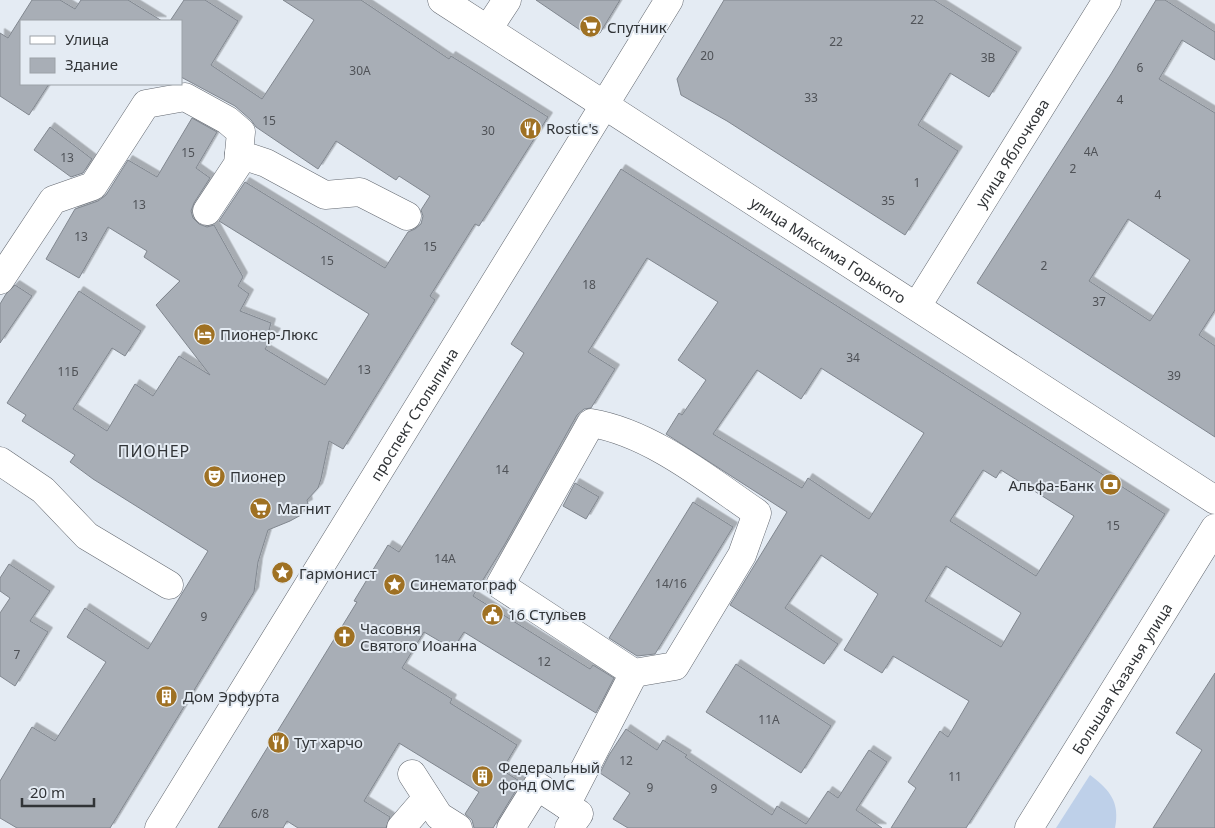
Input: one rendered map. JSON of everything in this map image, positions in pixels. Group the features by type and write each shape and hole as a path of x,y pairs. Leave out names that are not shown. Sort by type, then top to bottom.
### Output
{"street":[{"name":"улица Максима Горького","path":"442,0 918,306 1215,500"},
{"path":"488,29 506,0"},
{"name":"проспект Столыпина","path":"159,828 669,0"},
{"name":"улица Яблочкова","path":"918,306 1107,0"},
{"path":"0,280 53,200 93,186 146,104 185,97 227,120 242,132 238,164 207,210"},
{"path":"239,154 266,163 325,195 360,192 407,216"},
{"path":"591,423 610,426 652,443 757,513 742,555 675,666 634,673 500,585 591,423"},
{"path":"0,461 43,490 87,536 169,585"},
{"name":"Большая Казачья улица","path":"1030,828 1215,528"},
{"path":"511,828 537,786 568,817 634,673"},
{"path":"412,774 439,816 458,828"},
{"path":"401,828 427,798"}],"shaded area":[{"path":"1090,775 1112,797 1116,811 1115,828 1056,828"}],"building":[{"path":"32,0 60,0 75,9 81,0 128,0 160,20 20,20 20,85 48,85 29,115 0,96 0,33 8,38"},
{"path":"184,0 205,0 238,21 211,65 262,99 314,20 283,0 361,0 449,59 451,56 548,117 479,226 475,224 430,296 435,300 343,449 329,441 318,488 307,500 308,504 298,509 301,515 268,530 258,562 254,592 110,828 17,828 0,818 0,781 32,727 55,741 106,662 67,637 85,608 148,649 208,551 93,479 70,462 75,455 22,421 26,415 7,403 79,291 141,331 125,356 112,348 73,409 107,431 135,384 153,396 179,356 210,375 156,305 180,281 144,257 147,251 108,227 79,278 46,259 75,209 98,201 106,195 128,160 157,177 192,118 217,132 196,168 210,178 194,203 191,211 193,218 199,224 207,227 214,225 243,277 238,286 249,294 240,311 271,323 269,330 276,333 265,349 325,385 369,314 219,221 245,182 385,268 408,232 421,224 423,216 421,210 430,196 399,176 396,180 336,141 318,169 256,127 235,106 182,78 182,20 171,20"},
{"path":"536,0 620,0 600,33 591,35 583,32"},
{"path":"724,0 934,0 1017,52 989,97 950,73 918,125 958,151 905,235 727,121 681,95 677,79"},
{"path":"1156,0 1165,0 1215,32 1215,60 1182,40 1159,79 1215,113 1215,310 1199,335 1215,346 1215,437 977,283 1111,74","holes":["1128,219 1190,260 1150,321 1089,281"]},
{"path":"50,127 92,159 83,173 71,177 34,150"},
{"path":"621,169 1165,514 966,828 891,828 916,788 908,782 940,731 948,737 969,701 893,656 882,673 844,650 878,594 821,555 785,608 838,644 824,664 730,605 787,512 666,434 679,413 682,415 706,380 678,360 718,302 647,258 588,352 615,369 591,408 584,409 577,415 505,544 473,596 590,669 593,665 614,678 596,713 464,632 453,649 424,632 402,668 452,699 450,703 517,745 502,770 521,782 493,828 474,828 472,820 465,814 479,792 399,743 364,801 390,817 386,828 298,828 287,821 283,828 218,828 357,602 354,601 388,545 399,552 524,353 511,344","holes":["821,368 924,433 869,519 808,478 802,488 713,434 757,370 801,399","983,470 996,478 1001,470 1074,516 1036,576 950,521","946,566 1021,613 1001,647 925,601"]},
{"path":"15,285 32,296 0,343 0,304"},
{"path":"575,483 599,497 586,519 563,506"},
{"path":"693,502 733,527 655,654 637,656 609,638"},
{"path":"9,564 50,591 30,621 48,632 15,686 0,676 0,613 10,598 0,591 0,578"},
{"path":"736,664 831,726 801,773 706,712"},
{"path":"1215,673 1215,828 1153,828 1202,750 1176,733"},
{"path":"626,729 657,750 663,740 687,755 685,757 772,815 777,806 806,824 828,791 838,798 869,750 887,762 856,810 882,828 628,828 613,819 630,793 600,773"}],"place":[{"name":"Спутник","path":"591,27"},
{"name":"Rostic's","path":"530,128"},
{"name":"Пионер-Люкс","path":"204,334"},
{"name":"Пионер","path":"214,476"},
{"name":"Альфа-Банк","path":"1110,485"},
{"name":"Магнит","path":"261,508"},
{"name":"Гармонист","path":"283,573"},
{"name":"Синематограф","path":"394,584"},
{"name":"16 Стульев","path":"492,614"},
{"name":"Часовня Святого Иоанна","path":"344,637"},
{"name":"Дом Эрфурта","path":"167,696"},
{"name":"Тут харчо","path":"278,742"},
{"name":"Федеральный фонд ОМС","path":"482,776"}],"district":[{"name":"ПИОНЕР","path":"154,451"}]}
